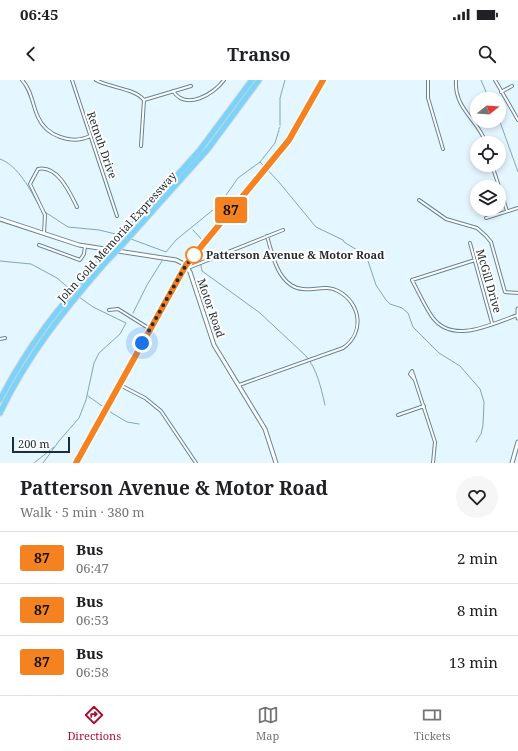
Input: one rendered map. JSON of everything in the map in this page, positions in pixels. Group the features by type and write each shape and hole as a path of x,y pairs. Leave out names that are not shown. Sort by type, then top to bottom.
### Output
{"highway":[{"name":"John Gold Memorial Expressway","path":"0,400 22,360 43,329 66,300 121,242 199,151 252,80"},
{"name":"John Gold Memorial Expressway","path":"121,242 195,164 259,80"},
{"name":"John Gold Memorial Expressway","path":"0,413 25,366 47,332 103,262"}],"main road":[{"path":"76,463 150,329 187,267 289,140 323,80"},
{"path":"0,219 85,246 168,258 187,267"},
{"name":"Motor Road","path":"187,267 214,346 265,429 276,463"},
{"path":"518,309 518,318"},
{"path":"512,463 518,442"}],"street":[{"path":"22,80 29,89 38,117 48,130 66,139 80,139 90,136"},
{"name":"Retnuh Drive","path":"72,80 117,216"},
{"path":"96,80 111,87 134,93 144,100"},
{"path":"173,91 180,98 187,100 197,99 214,90 224,80"},
{"path":"428,80 428,98 443,149"},
{"path":"456,80 455,89 458,102 482,136"},
{"path":"495,80 501,92 512,86"},
{"path":"144,100 191,86"},
{"path":"141,146 144,100"},
{"path":"506,100 518,120"},
{"path":"44,234 45,215 30,184 38,169 46,169 60,178 77,207"},
{"path":"494,172 507,211"},
{"path":"418,200 446,219 475,227 481,231 491,242 505,292 518,293"},
{"path":"486,218 518,208"},
{"path":"187,267 283,230"},
{"path":"238,385 341,349 351,342 358,327 355,307 342,293 328,288 303,290 284,279 278,269 267,236"},
{"name":"McGill Drive","path":"470,243 492,323"},
{"path":"39,245 78,257 80,260 84,254 85,246"},
{"path":"475,260 412,280 433,318 445,328 456,331 467,331 518,315"},
{"path":"109,310 118,309 150,329"},
{"path":"0,339 4,338"},
{"path":"415,380 435,442 433,463"},
{"path":"119,384 154,404 161,411 196,463"},
{"path":"398,415 424,406"}],"waterway":[{"path":"280,125 280,98 285,80"},
{"path":"481,80 486,92"},
{"path":"502,128 518,172"},
{"path":"131,239 166,252 176,240 219,205 238,178 260,162 275,143 279,130"},
{"path":"0,159 13,167 28,186 40,207"},
{"path":"260,162 278,181 316,227 343,240 367,258 376,285 386,300 390,304 402,308 408,313 413,327 439,353 460,366 480,389 484,402 483,425 481,434 476,442"},
{"path":"45,212 68,227 99,230 120,235"},
{"path":"193,230 204,242"},
{"path":"204,245 200,260 202,271 260,313 305,355 316,372 325,405"},
{"path":"0,261 31,264 57,278 71,290"},
{"path":"133,313 147,285 162,261"},
{"path":"43,463 59,441 79,418 86,400 94,363 99,353 120,334 126,323 93,307 79,297"},
{"path":"88,396 105,408"},
{"path":"107,410 127,422 139,424"},
{"path":"34,463 54,447"}],"bus line":[{"name":"87","path":"76,463 186,265 204,241 254,184 289,140 304,116 323,80"}],"place":[{"name":"Patterson Avenue & Motor Road","path":"194,255"}],"route":[{"path":"142,343 174,285 186,265 196,253 194,255"}]}
